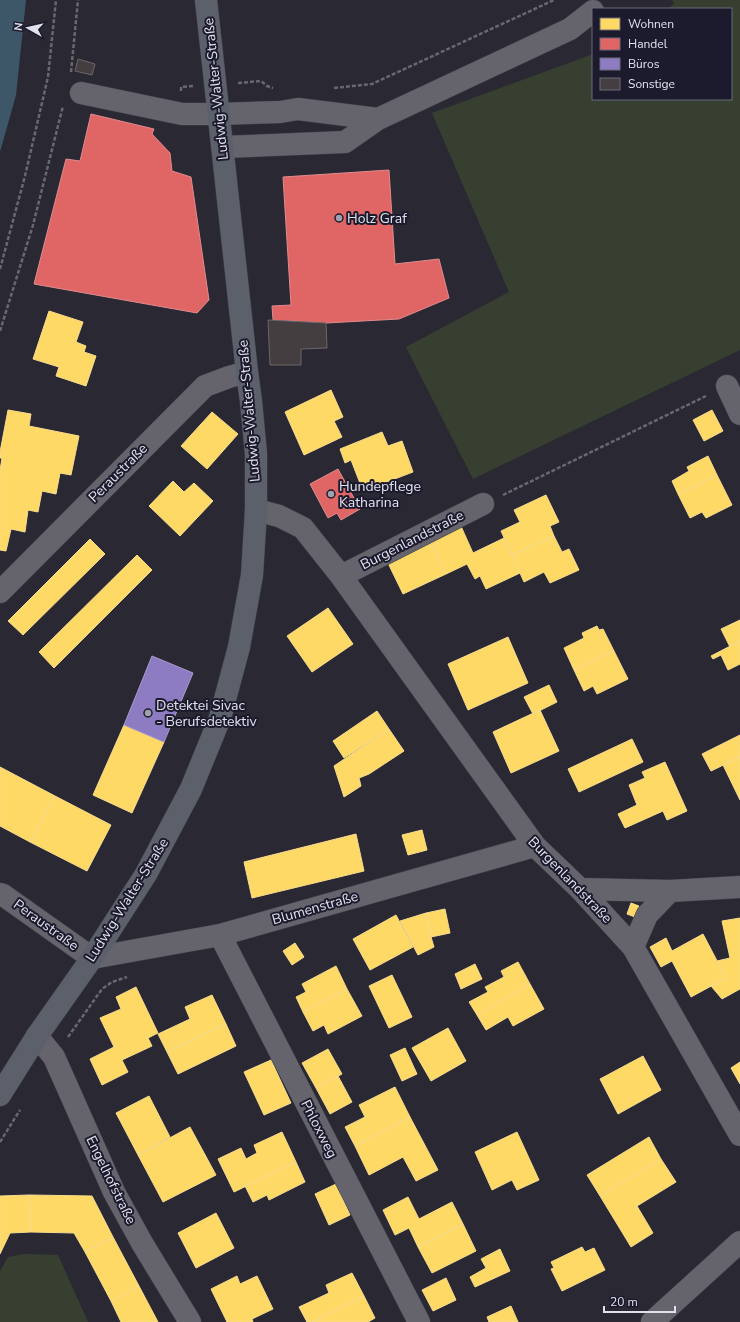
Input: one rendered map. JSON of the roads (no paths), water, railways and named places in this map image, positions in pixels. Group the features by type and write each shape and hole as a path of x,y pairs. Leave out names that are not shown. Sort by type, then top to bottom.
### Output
{"main road":[{"name":"Ludwig-Walter-Straße","path":"0,1095 37,1036 92,958 146,874 191,790 220,718 239,647 252,575 256,510 256,454 252,401 247,372 206,0"}],"street":[{"path":"596,8 606,0"},
{"path":"223,147 345,142 378,119 570,29 592,12"},
{"path":"72,89 182,114 280,112 298,109 378,119"},
{"name":"Peraustraße","path":"0,592 205,386 247,372"},
{"path":"726,386 740,414"},
{"name":"Burgenlandstraße","path":"341,576 483,504"},
{"name":"Burgenlandstraße","path":"256,510 279,516 303,528 341,576 535,846 580,889 633,947 740,1135"},
{"name":"Blumenstraße","path":"92,958 220,935 535,846"},
{"path":"580,889 670,891 740,887"},
{"path":"633,947 647,915 670,891"},
{"name":"Peraustraße","path":"0,894 92,958"},
{"name":"Phloxweg","path":"220,935 419,1322"},
{"name":"Engelhofstraße","path":"37,1036 54,1057 114,1192 142,1244 190,1322"},
{"path":"652,1322 740,1242"}],"water":[{"path":"0,0 26,0 16,95 0,152"}],"place":[{"name":"Holz Graf","path":"339,218"},
{"name":"Hundepflege Katharina","path":"331,494"},
{"name":"Detektei Sivac - Berufsdetektiv","path":"148,713"}]}
